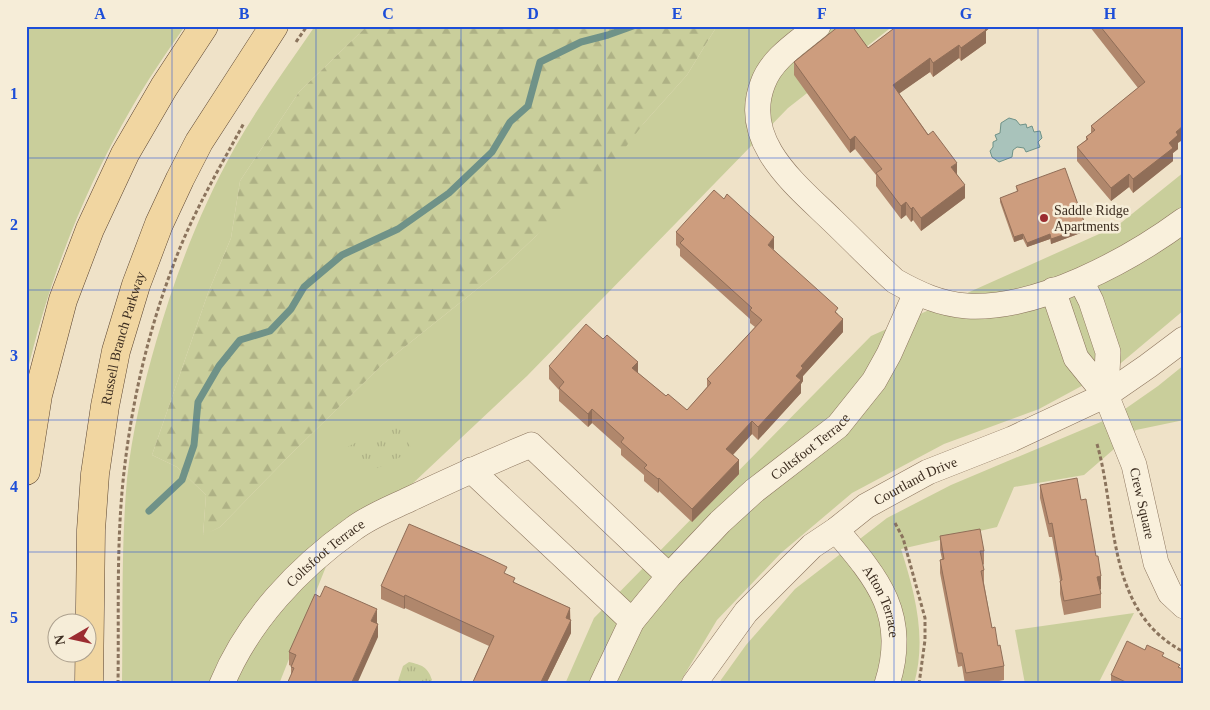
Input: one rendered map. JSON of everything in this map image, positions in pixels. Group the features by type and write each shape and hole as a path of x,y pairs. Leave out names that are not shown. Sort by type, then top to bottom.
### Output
{"main road":[{"path":"26,471 38,395 62,300 90,229 125,154 164,87 204,26"},
{"name":"Russell Branch Parkway","path":"89,684 90,547 95,474 105,406 116,351 136,285 159,224 180,179 199,142 274,26"}],"street":[{"path":"818,26 773,64 763,82 758,103 761,133 767,147 786,175 895,281 916,293 950,303 983,306 1017,301 1081,281 1142,248 1184,220"},
{"path":"1081,281 1108,352 1106,395"},
{"path":"1053,290 1076,358 1106,395"},
{"name":"Coltsfoot Terrace","path":"602,684 632,621 670,576 720,522 754,491 838,426 874,381 889,354 916,293"},
{"name":"Courtland Drive","path":"694,684 746,612 812,546 866,506 928,472 1012,439 1106,395 1184,339"},
{"name":"Crew Square","path":"1106,395 1134,465 1156,563 1170,593 1184,606"},
{"name":"Coltsfoot Terrace","path":"222,684 227,671 247,636 279,595 301,570 353,528 378,514 471,470 531,445 670,576"},
{"path":"471,470 632,621"},
{"name":"Afton Terrace","path":"836,530 871,572 886,597 892,618 894,635 891,671 887,684"}],"path":[{"path":"293,47 307,26"},
{"path":"118,684 120,533 124,472 137,388 153,327 173,265 205,194 246,120"},
{"path":"1095,438 1120,566 1126,586 1134,604 1146,621 1159,635 1184,652"},
{"path":"895,523 902,538 925,618 925,640 918,684"}],"green space":[{"path":"26,26 185,26 131,109 82,206 56,273 26,378"},
{"path":"315,26 367,26 299,92 240,181 231,238 208,293 152,455 177,467 206,495 203,535 220,527 382,365 496,274 536,236 687,75 717,26 893,26 788,108 527,376 327,564 279,684 122,684 123,556 127,479 138,410 156,342 189,244 222,172 253,117"},
{"path":"367,26 717,26 687,75 644,123 599,182 536,236 496,274 382,365 220,527 203,536 206,495 177,467 152,455 208,293 231,238 240,181 299,92"},
{"path":"1184,172 1184,310 1115,368 1039,409 944,444 852,493 781,553 717,620 679,684 565,684 594,618 871,336 1117,226"},
{"path":"1184,365 1184,420 1136,430 1084,475 1014,487 997,527 901,549 911,582 918,616 918,667 914,684 718,684 746,645 795,589 887,518 951,485 1115,416"},
{"path":"396,423 413,451 365,474 347,447"},
{"path":"1134,613 1098,684 1025,684 1015,630"},
{"path":"409,662 426,669 432,680 429,684 397,684 403,666"}],"water":[{"path":"1009,118 1016,120 1020,125 1026,124 1027,128 1032,126 1034,132 1040,131 1042,138 1038,142 1040,147 1026,152 1024,148 1017,147 1013,150 1012,157 999,162 992,157 990,151 993,147 993,142 997,140 995,135 1000,133 1001,123"}],"building":[{"path":"839,26 852,26 868,48 897,26 983,26 986,30 961,48 959,45 933,63 930,58 893,85 928,135 933,131 957,163 951,167 965,185 921,218 913,207 911,209 906,202 901,206 876,173 882,169 855,136 850,140 794,62"},
{"path":"1100,26 1178,26 1184,33 1184,125 1176,132 1178,135 1169,143 1173,148 1133,179 1129,174 1111,188 1077,147 1088,139 1086,137 1095,130 1091,126 1145,82"},
{"name":"Saddle Ridge Apartments","path":"1065,168 1086,227 1051,239 1050,234 1027,243 1023,234 1014,237 1000,198 1018,191 1016,186"},
{"path":"714,190 724,199 727,194 774,237 768,245 838,308 835,312 843,319 801,366 803,368 796,376 801,380 758,427 752,421 726,449 739,460 692,509 659,478 644,468 647,465 621,442 624,438 592,409 588,414 559,388 564,382 549,366 586,324 603,339 607,335 638,362 632,368 666,396 668,394 687,410 711,383 707,379 762,320 750,310 752,308 680,243 684,239 676,232"},
{"path":"1077,478 1081,500 1086,499 1096,556 1098,556 1101,576 1097,577 1101,594 1064,601 1052,523 1049,524 1040,485"},
{"path":"409,524 507,567 504,573 515,578 513,582 570,608 566,618 571,620 540,684 472,684 494,636 381,586"},
{"path":"980,529 984,551 980,551 984,570 981,571 992,628 995,627 1004,666 966,673 962,653 958,653 940,560 944,559 940,536"},
{"path":"325,586 377,609 371,621 378,624 351,684 287,684 294,668 291,667 296,655 289,652 315,594 320,597"},
{"path":"1127,641 1145,650 1147,645 1164,653 1162,656 1180,665 1178,667 1184,670 1184,684 1130,684 1111,675"}],"waterway":[{"path":"149,511 182,480 194,445 198,402 219,366 240,340 270,331 291,309 304,287 342,255 398,229 449,193 492,152 510,122 528,106 540,62 581,42 633,26"}],"place":[{"name":"Saddle Ridge Apartments","path":"1044,218"}]}
